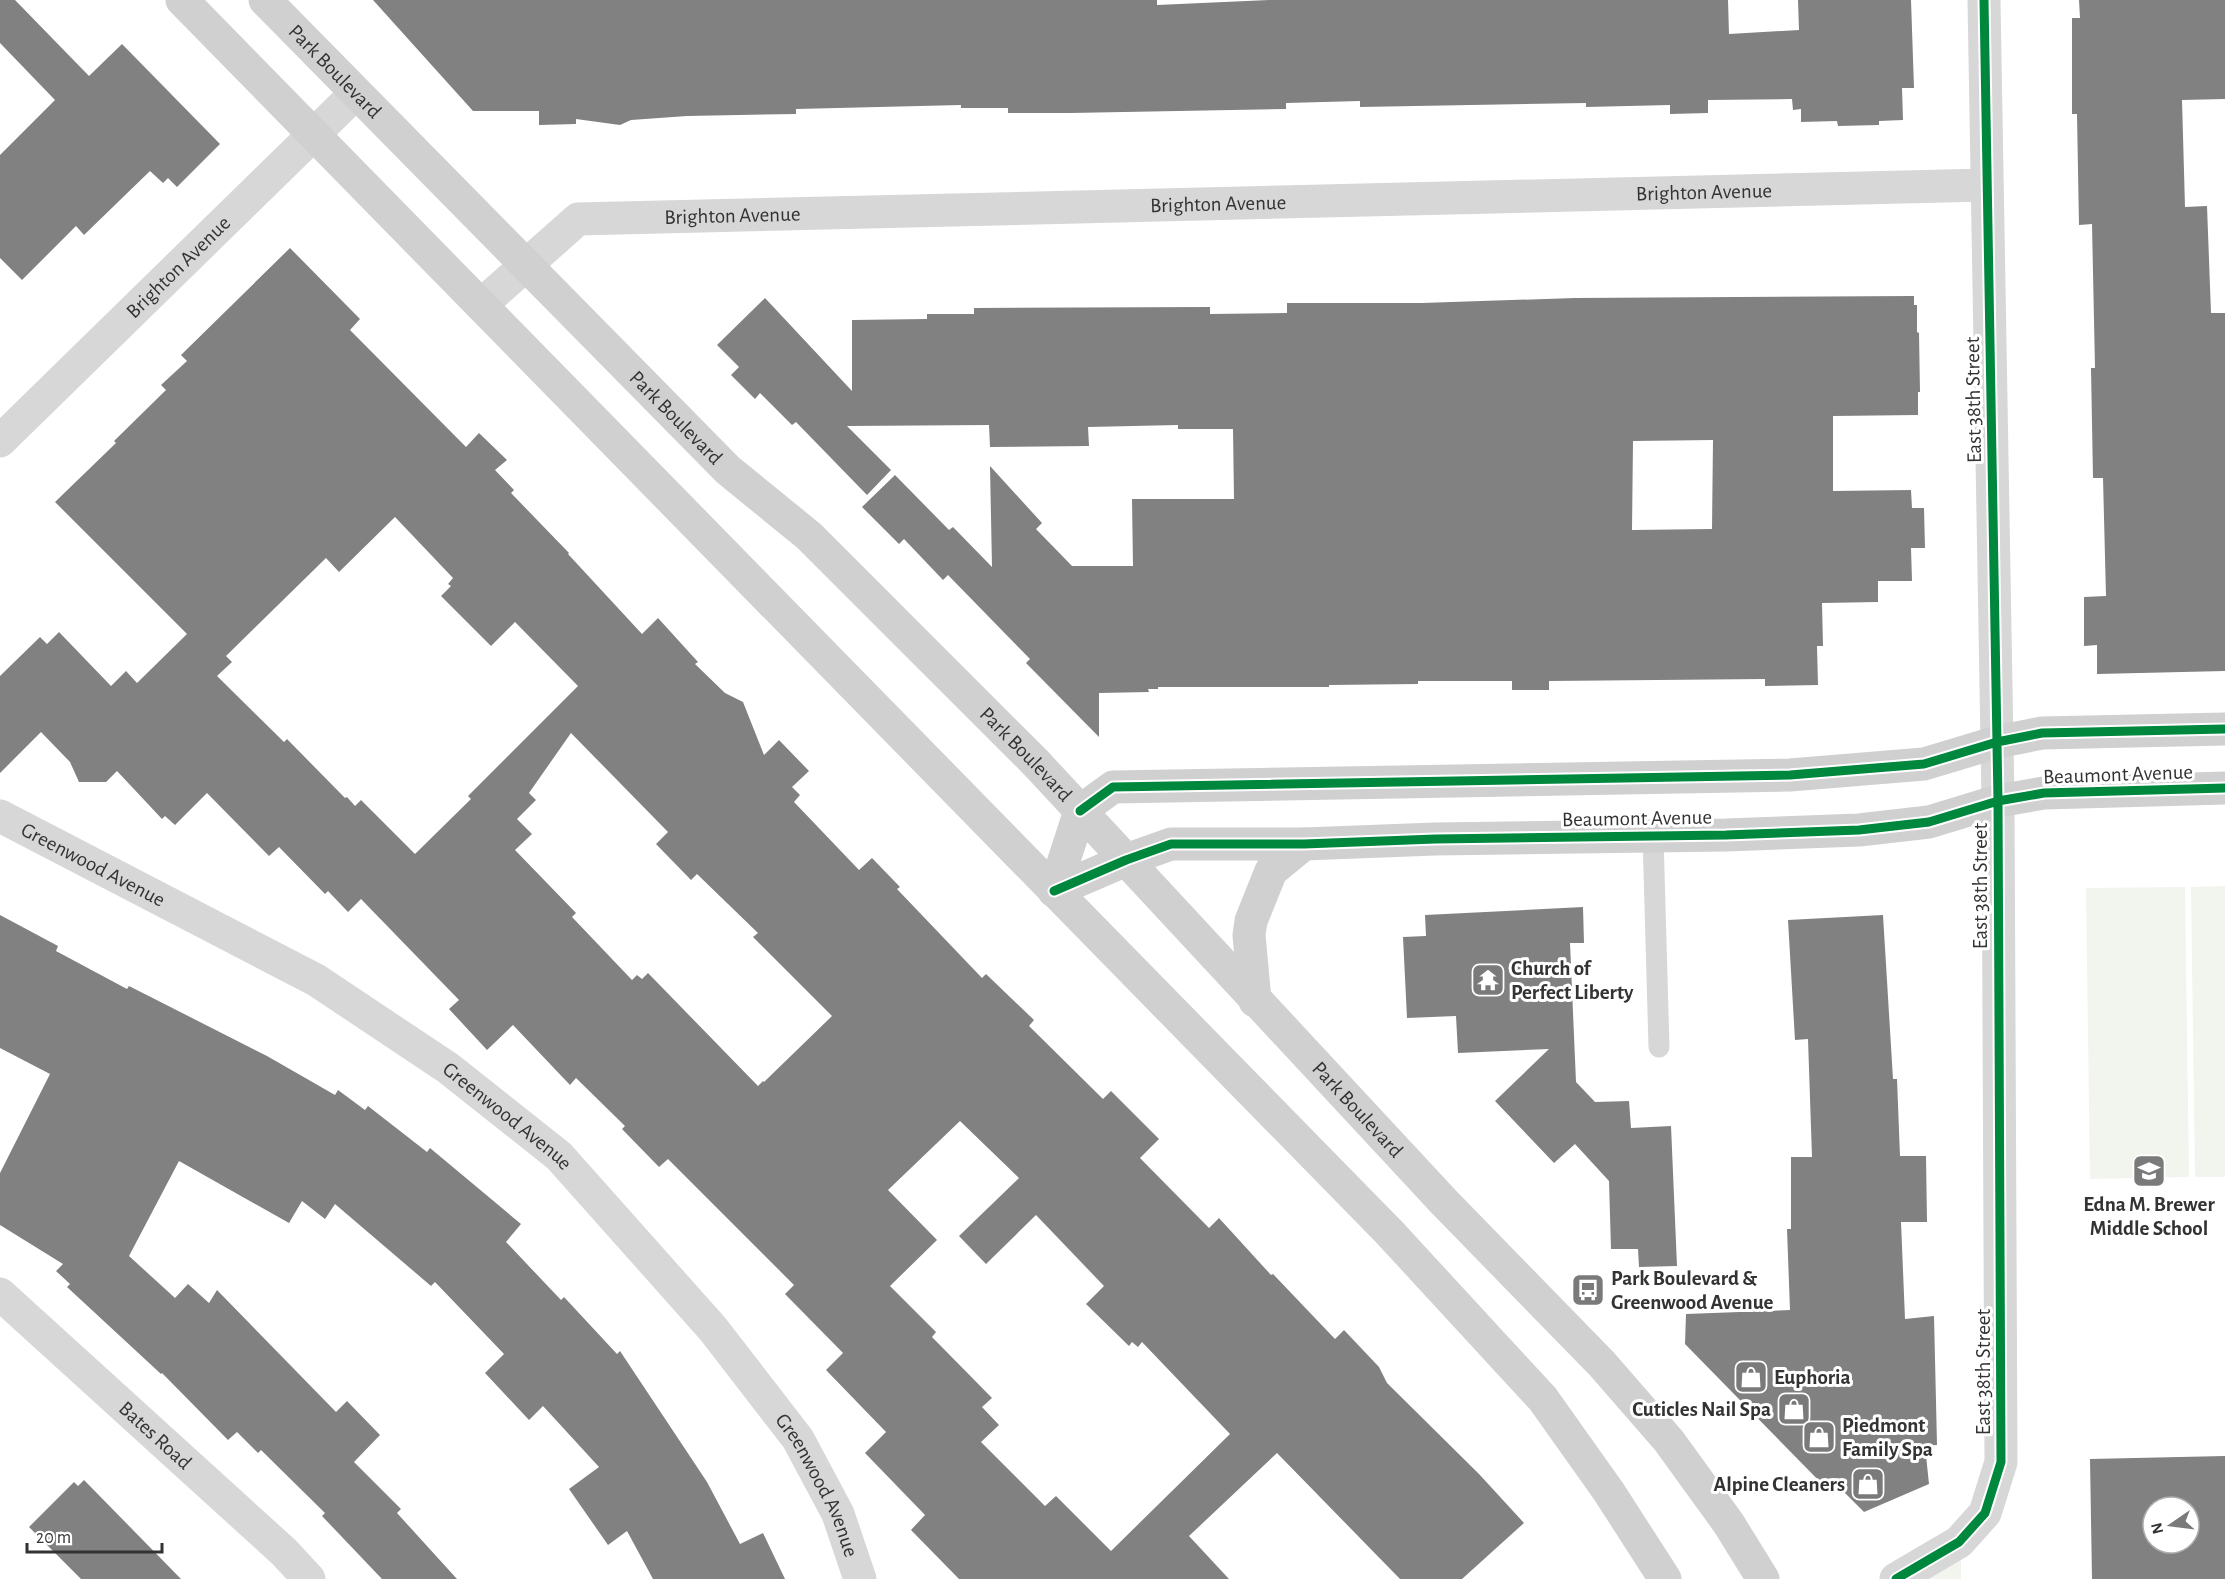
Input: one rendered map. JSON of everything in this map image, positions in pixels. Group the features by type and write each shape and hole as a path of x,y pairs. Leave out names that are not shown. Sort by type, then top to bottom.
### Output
{"main road":[{"path":"182,0 1389,1232 1543,1399 1609,1492 1658,1576"},
{"name":"Park Boulevard","path":"265,0 728,470 809,536 1036,763 1255,1001 1452,1210 1602,1364 1669,1442 1729,1524 1763,1579"},
{"name":"Beaumont Avenue","path":"1080,811 1113,787 1790,774 1924,764 1997,742 2042,733 2225,729"},
{"name":"Beaumont Avenue","path":"1054,891 1126,860 1171,844 1653,836 1859,830 1929,822 1998,801 2044,793 2225,788"},
{"path":"1054,891 1080,811"},
{"path":"1255,1001 1249,935 1251,921 1271,871 1304,843"}],"street":[{"name":"East 38th Street","path":"1896,1579 1959,1542 1985,1513 2001,1462 1998,801 1984,0"},
{"name":"Brighton Avenue","path":"0,441 356,93"},
{"name":"Brighton Avenue","path":"481,305 578,219 1988,185"},
{"name":"Greenwood Avenue","path":"0,816 316,980 448,1068 559,1156 712,1329 798,1439 838,1514 860,1579"},
{"name":"Bates Road","path":"0,1294 284,1552 309,1579"}],"lane":[{"path":"1653,836 1659,1047"}],"shaded area":[{"path":"2225,886 2225,1177 2195,1177 2191,887"},
{"path":"2185,887 2189,1177 2090,1179 2086,888"},
{"path":"1961,1550 1961,1579 1898,1579"}],"building":[{"path":"0,0 15,0 89,76 122,44 220,144 177,187 168,178 163,183 150,171 84,235 76,226 22,280 0,258 0,155 55,100 0,43"},
{"path":"373,0 1157,0 1157,5 1269,0 1728,0 1729,34 1799,30 1798,0 1911,0 1914,88 1902,88 1903,120 1879,121 1879,125 1838,126 1837,121 1801,122 1801,109 1793,110 1792,99 1708,100 1708,113 1670,114 1670,105 1586,107 1586,103 1360,107 1360,101 1286,103 1286,109 1070,113 1008,113 1008,108 961,108 961,105 796,109 796,114 687,116 631,120 620,125 576,119 576,124 539,125 539,111 473,111"},
{"path":"2079,0 2225,0 2225,99 2182,100 2185,207 2207,206 2211,313 2225,313 2225,671 2097,674 2097,645 2084,646 2084,597 2106,596 2103,478 2093,478 2091,368 2095,368 2092,224 2079,225 2077,114 2072,114 2072,18 2080,18"},
{"path":"290,248 360,319 350,330 466,447 479,433 507,460 495,470 514,490 511,493 642,634 658,618 698,662 695,664 725,693 743,702 764,755 779,740 809,771 792,787 800,795 794,802 859,870 872,858 900,887 897,889 982,978 986,974 1034,1020 1029,1026 1103,1099 1111,1091 1159,1139 1140,1158 1209,1228 1219,1218 1271,1275 1273,1274 1335,1339 1344,1330 1379,1367 1387,1383 1479,1474 1524,1523 1462,1579 1400,1579 1277,1453 1189,1536 1229,1579 959,1579 911,1530 925,1515 865,1453 886,1432 826,1370 843,1353 785,1294 794,1285 668,1159 659,1167 622,1129 625,1126 576,1078 570,1085 513,1025 487,1050 449,1009 459,1000 361,899 348,912 328,891 325,894 279,847 269,856 207,793 175,825 165,816 162,819 117,771 106,782 79,782 70,762 41,732 0,773 0,676 40,637 47,644 59,632 111,686 126,671 137,683 187,634 55,502 166,390 161,385 187,361 181,355","holes":["395,517 453,578 448,584 451,586 441,596 491,646 515,622 578,686 468,796 471,799 415,854 361,800 355,806 347,797 345,798 287,739 284,742 217,676 232,662 226,656 326,558 339,572","571,733 668,832 656,844 691,880 697,874 758,933 753,937 832,1016 758,1086 648,973 642,979 637,975 632,980 572,917 576,913 515,850 532,834 517,819 536,800 529,793","960,1121 1019,1178 959,1236 986,1264 1036,1215 1104,1286 1086,1304 1129,1346 1132,1342 1138,1347 1142,1342 1230,1434 1111,1551 1056,1496 1045,1506 981,1442 999,1425 982,1407 992,1398 932,1337 936,1332 890,1286 937,1240 888,1190"]},
{"path":"1914,296 1914,305 1917,305 1917,332 1919,333 1918,415 1833,416 1833,491 1911,490 1912,508 1924,508 1925,548 1911,548 1912,581 1878,581 1878,602 1822,603 1823,646 1817,646 1818,685 1765,686 1765,679 1549,681 1549,690 1512,690 1512,681 1418,681 1418,684 1329,685 1329,687 1158,687 1158,689 1148,689 1149,692 1099,693 1099,737 1026,663 1030,659 948,575 943,580 904,539 899,544 862,507 895,475 949,530 953,527 992,567 990,466 1042,523 1036,529 1072,566 1133,566 1132,499 1234,499 1233,429 1178,429 1178,425 1088,427 1089,446 990,447 989,425 847,426 891,470 867,495 796,422 792,425 760,393 755,399 731,375 739,367 717,345 765,298 852,391 852,320 927,319 927,314 974,314 974,308 1210,307 1210,314 1287,313 1287,303 1422,303 1575,298","holes":["1713,440 1712,529 1632,530 1633,441"]},
{"path":"1583,907 1584,943 1570,943 1576,1082 1595,1102 1629,1101 1631,1128 1671,1126 1677,1266 1639,1267 1638,1249 1611,1249 1609,1181 1575,1144 1554,1163 1495,1101 1549,1049 1458,1053 1456,1016 1407,1018 1403,937 1426,936 1425,915"},
{"path":"0,915 58,946 56,951 127,989 129,986 267,1056 335,1095 338,1090 365,1110 368,1106 427,1152 430,1148 521,1224 506,1242 561,1300 564,1297 617,1354 620,1351 707,1482 740,1544 763,1533 785,1579 653,1579 627,1531 608,1545 569,1489 599,1467 543,1406 529,1420 485,1373 504,1354 435,1282 431,1286 335,1204 325,1219 302,1201 289,1223 179,1161 129,1256 175,1298 188,1284 209,1303 217,1290 336,1412 347,1401 380,1435 354,1462 401,1509 397,1513 457,1579 382,1579 322,1516 325,1513 261,1450 258,1453 237,1432 228,1440 162,1373 67,1287 70,1284 56,1271 63,1264 0,1225 0,1173 50,1074 0,1048"},
{"path":"1883,915 1893,1079 1897,1079 1900,1156 1926,1156 1927,1222 1901,1222 1905,1319 1934,1316 1937,1445 1925,1446 1929,1484 1864,1512 1840,1488 1828,1490 1685,1344 1686,1314 1790,1310 1787,1229 1791,1229 1791,1157 1812,1157 1808,1039 1795,1040 1788,920"},
{"path":"2225,1456 2225,1579 2092,1579 2090,1459"},
{"path":"84,1480 181,1579 81,1579 29,1527 74,1482 78,1486"}],"cycle path":[{"path":"1896,1579 1959,1542 1985,1513 2001,1462 1998,801 1984,0"},
{"path":"1080,811 1113,787 1790,775 1924,764 1997,742 2042,733 2225,729"},
{"path":"1054,891 1126,860 1171,844 1304,844 1859,830 1929,822 1998,801 2044,793 2225,788"}],"place":[{"name":"Church of Perfect Liberty","path":"1488,980"},
{"name":"Edna M. Brewer Middle School","path":"2149,1171"},
{"name":"Park Boulevard & Greenwood Avenue","path":"1588,1290"},
{"name":"Euphoria","path":"1751,1377"},
{"name":"Cuticles Nail Spa","path":"1794,1409"},
{"name":"Piedmont Family Spa","path":"1819,1437"},
{"name":"Alpine Cleaners","path":"1868,1484"}]}
